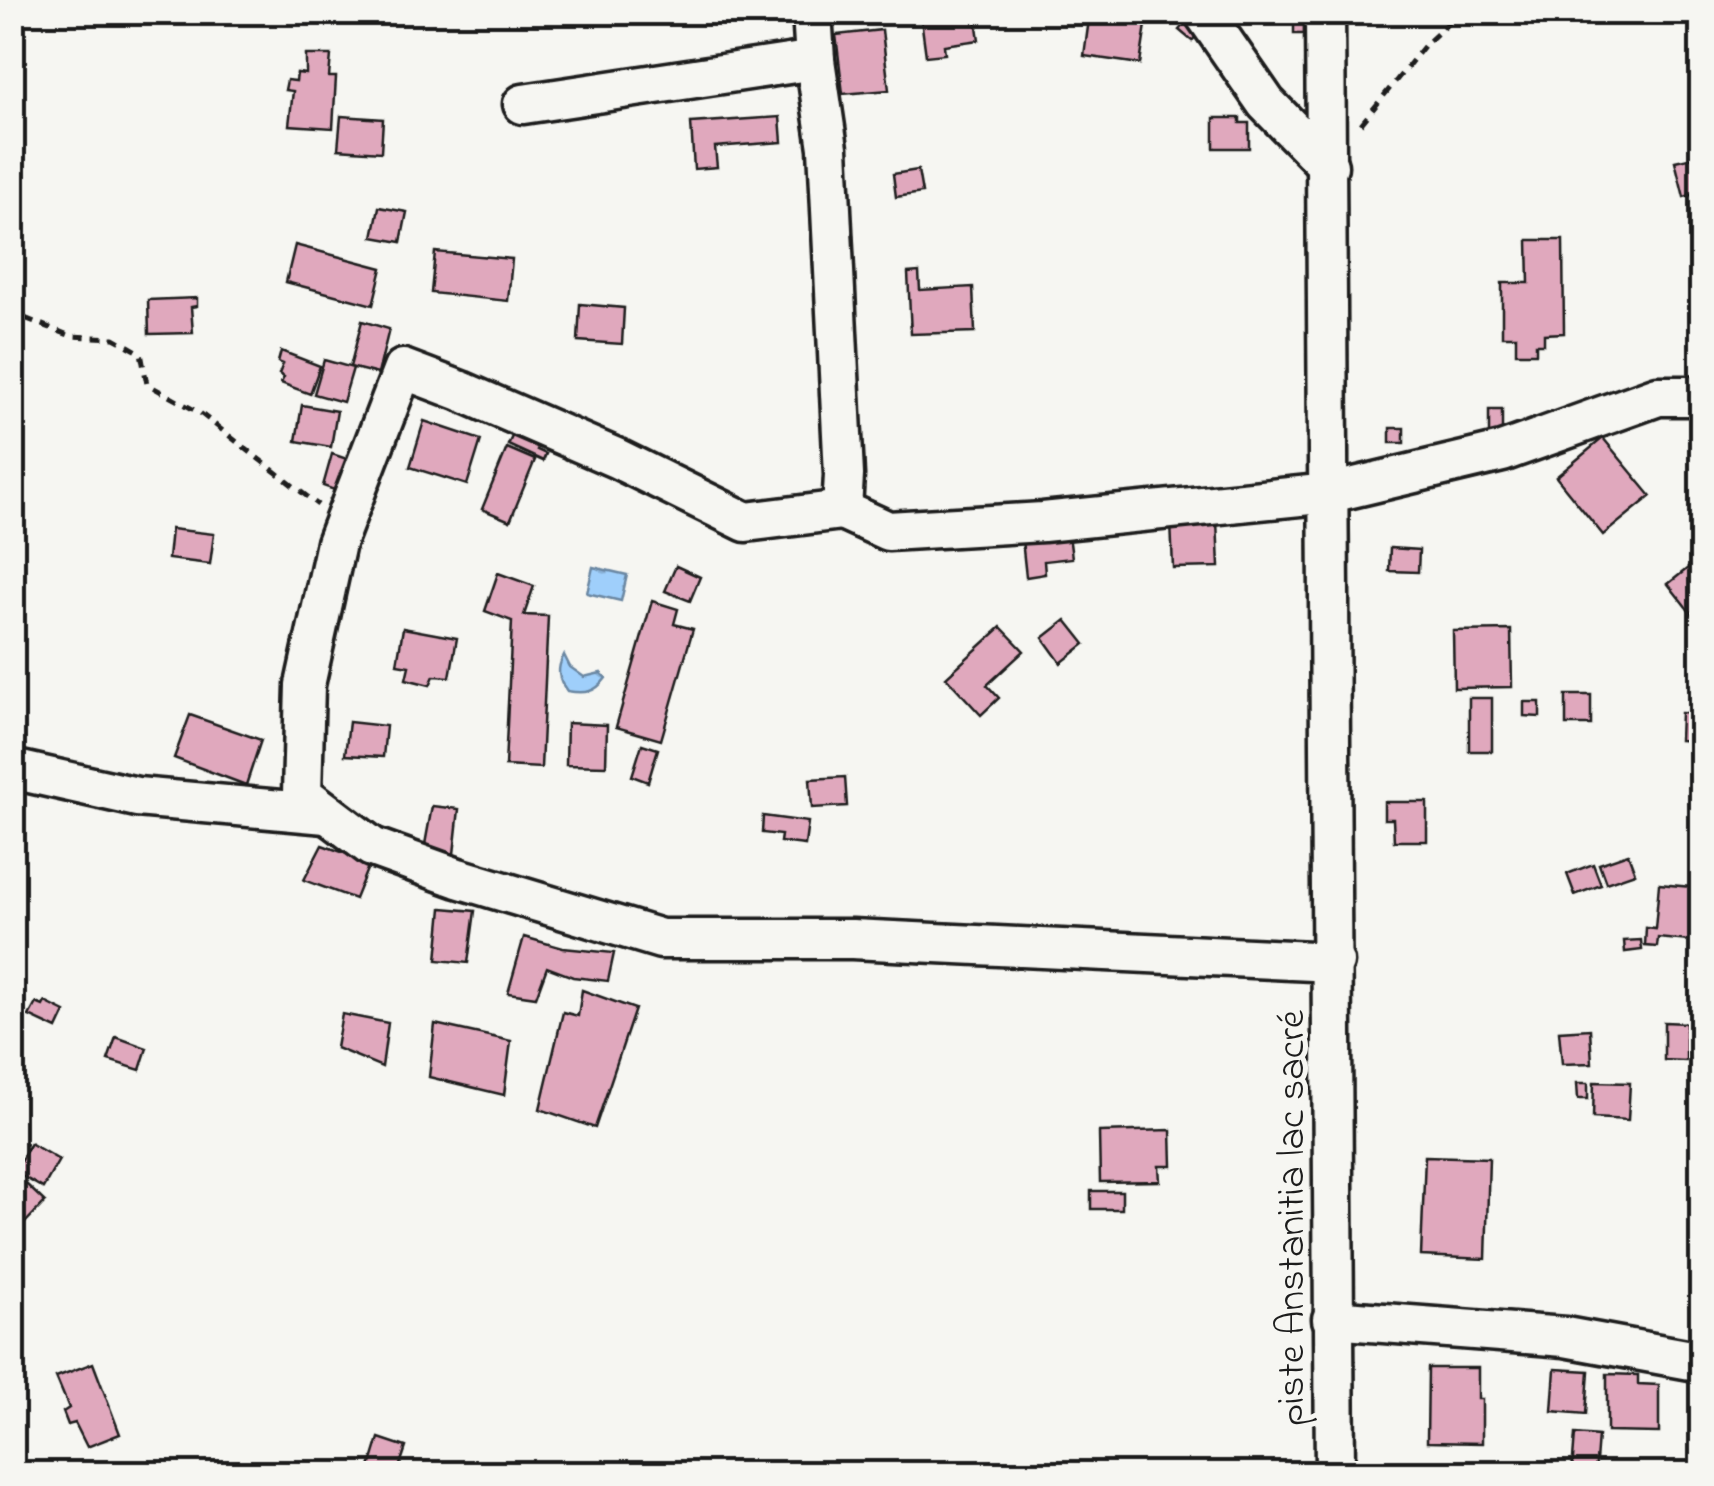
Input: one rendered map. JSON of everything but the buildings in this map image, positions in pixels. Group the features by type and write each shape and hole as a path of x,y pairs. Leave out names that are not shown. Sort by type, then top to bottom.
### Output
{"street":[{"path":"812,12 828,148 844,476 842,510"},
{"path":"1203,12 1266,103 1328,166"},
{"name":"piste Anstanitia lac sacré","path":"1325,12 1334,962 1334,1474"},
{"path":"524,104 815,60"},
{"path":"1334,962 852,940 661,938 458,878 372,846 302,794 305,685 341,523 402,370 600,451 746,522 842,510 888,531 1043,522 1330,492 1502,452 1658,396 1702,396"},
{"path":"12,769 137,797 326,814"},
{"path":"1332,1319 1565,1338 1702,1362"}],"path":[{"path":"1328,166 1424,45 1460,12"},
{"path":"12,306 22,317 71,336 114,338 141,354 147,384 200,413 341,523"}],"water":[{"path":"593,567 627,575 621,601 587,593"},
{"path":"564,655 570,667 584,677 601,673 606,678 589,691 567,691 559,674"}]}
